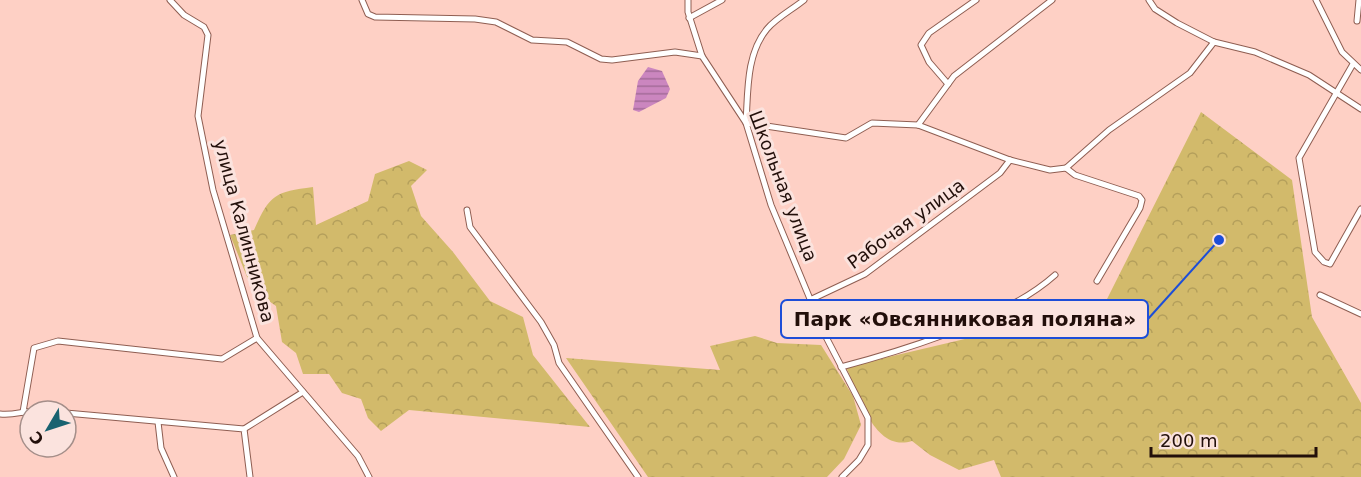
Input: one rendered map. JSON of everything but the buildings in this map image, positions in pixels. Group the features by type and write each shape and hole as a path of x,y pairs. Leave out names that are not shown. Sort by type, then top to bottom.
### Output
{"street":[{"name":"улица Калинникова","path":"170,0 184,15 204,27 208,35 199,105 200,124 213,190 257,338 358,456 369,477"},
{"path":"362,0 368,14 375,18 475,19 496,22 532,40 567,42 601,59 612,60 675,52 702,56"},
{"name":"Школьная улица","path":"688,0 689,18 702,56 746,123 771,205 812,299 823,331 868,418 870,431 868,445 859,460 842,477"},
{"path":"689,18 722,0"},
{"path":"804,0 767,28 756,46 749,74 746,123 846,138 872,123 918,125 1010,160 1050,170 1066,168 1108,130 1190,73 1214,42"},
{"path":"948,84 928,62 921,45 929,33 976,0"},
{"path":"918,125 954,76 1053,0"},
{"path":"1149,0 1155,9 1177,23 1214,42 1255,51 1310,75 1361,109"},
{"path":"1316,0 1342,52 1361,70"},
{"path":"1357,21 1359,0"},
{"path":"1353,64 1299,158 1315,252 1324,262 1330,264 1361,209"},
{"name":"Рабочая улица","path":"812,299 865,274 1000,173 1010,160"},
{"path":"1066,168 1075,175 1139,196 1142,200 1140,208 1097,281"},
{"path":"466,210 470,227 541,322 554,345 559,363 638,477"},
{"path":"841,367 927,340 998,311 1036,293 1055,275"},
{"path":"1320,295 1361,314"},
{"path":"25,399 34,348 58,341 222,359 257,338"},
{"path":"78,414 244,429 303,392"},
{"path":"0,414 18,413"},
{"path":"158,422 161,448 174,477"},
{"path":"244,429 250,477"}],"green space":[{"path":"1201,112 1292,180 1312,317 1361,403 1361,477 1001,477 994,460 959,470 930,455 912,441 899,442 887,438 878,430 863,406 846,367 969,338 1013,318 1106,301"},
{"path":"409,161 427,170 411,186 421,216 453,252 490,301 523,317 533,355 590,427 409,410 381,431 368,418 361,399 342,393 329,374 303,374 296,353 282,342 276,306 252,289 230,235 254,230 265,209 275,197 282,193 313,187 316,225 368,201 375,174"},
{"path":"755,336 777,343 821,345 853,396 861,425 844,459 827,477 648,477 566,358 720,370 710,346"}],"shaded area":[{"path":"648,67 662,71 670,89 666,98 639,112 633,110 638,81"}],"place":[{"name":"Парк «Овсянниковая поляна»","path":"1219,240"}]}
